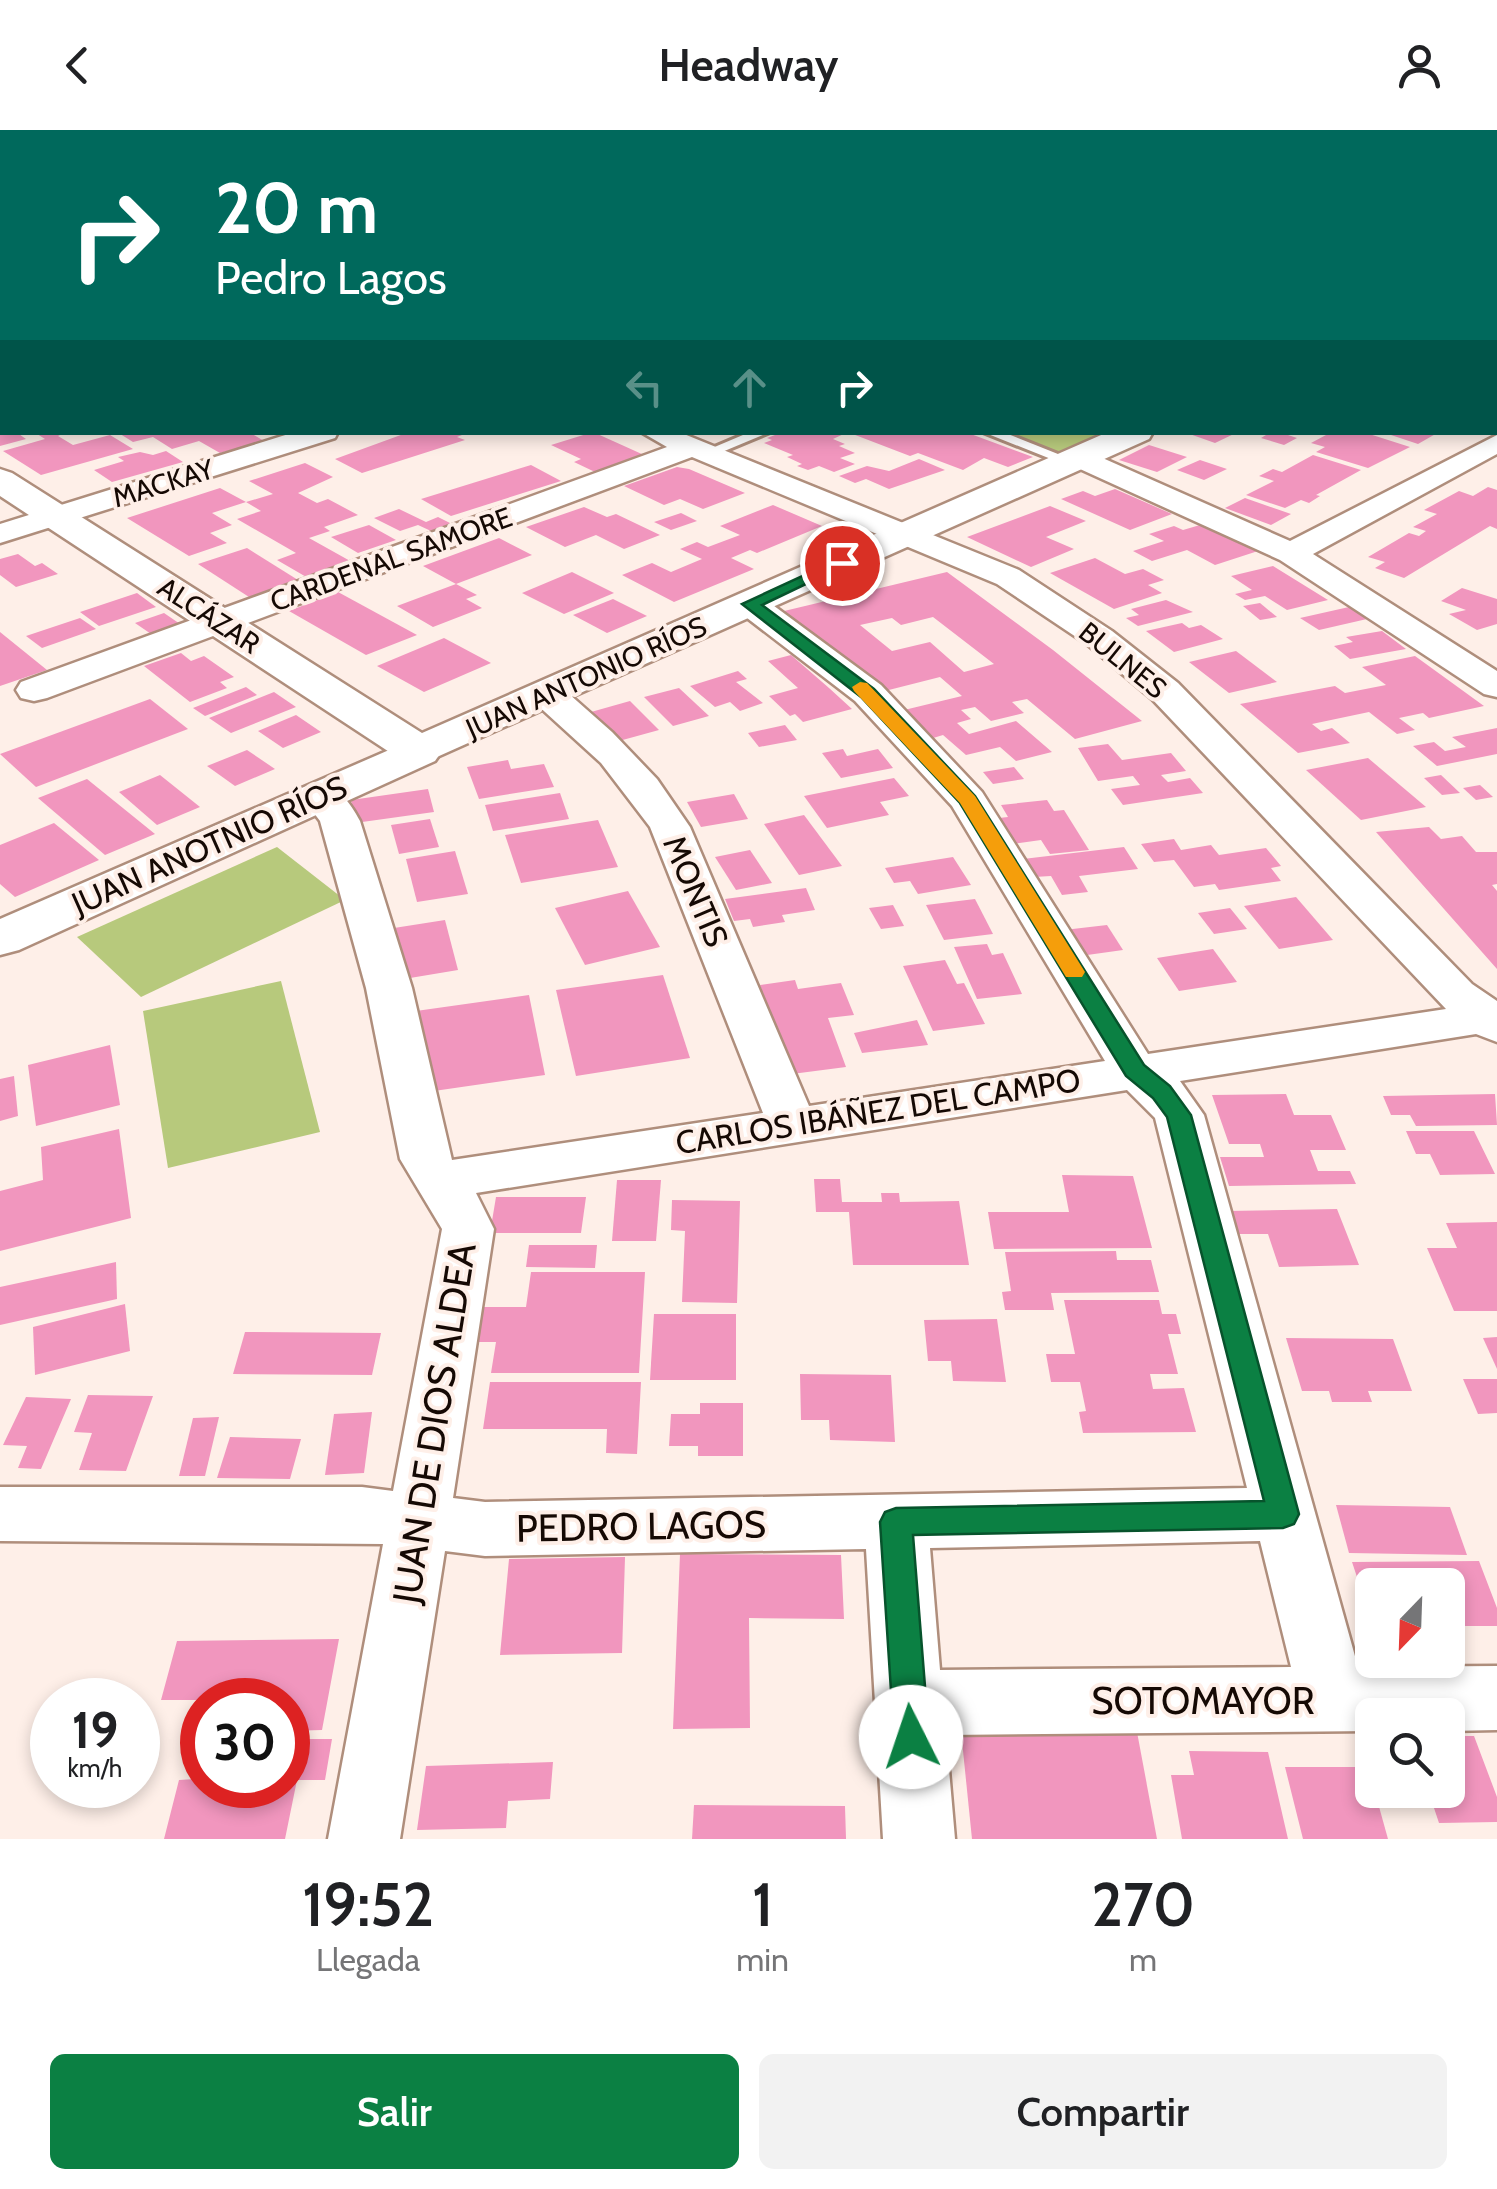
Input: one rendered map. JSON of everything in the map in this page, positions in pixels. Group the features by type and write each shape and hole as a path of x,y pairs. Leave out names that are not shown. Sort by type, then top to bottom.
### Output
{"main road":[{"name":"JUAN ANTONIO RÍOS","path":"419,751 1103,445"},
{"name":"ALCÁZAR","path":"0,480 419,751"},
{"name":"JUAN ANOTNIO RÍOS","path":"0,939 419,751"}],"street":[{"name":"MACKAY","path":"0,534 315,435"},
{"name":"BULNES","path":"661,435 1008,578 1100,638 1165,691 1456,994 1493,1020"},
{"path":"1291,553 1497,442"},
{"path":"1103,445 1378,606 1497,686"},
{"name":"CARDENAL SAMORE","path":"34,690 698,451"},
{"path":"750,604 868,693 968,800 1135,1071 1162,1092 1179,1115 1333,1699"},
{"name":"MONTIS","path":"547,694 618,755 646,788 670,827 792,1125"},
{"name":"JUAN DE DIOS ALDEA","path":"320,796 340,821 389,988 425,1159 437,1180 462,1208 468,1229 364,1839"},
{"name":"CARLOS IBÁÑEZ DEL CAMPO","path":"437,1180 1135,1071 1493,1020"},
{"name":"PEDRO LAGOS","path":"0,1514 362,1514 485,1529 1283,1514"},
{"path":"896,1522 918,1839"},
{"name":"SOTOMAYOR","path":"909,1702 1497,1698"}],"lane":[{"path":"698,451 754,435"},
{"path":"1015,435 1103,445"}],"green space":[{"path":"995,435 1112,435 1123,439 1071,462"},
{"path":"277,847 345,900 141,997 77,937"},
{"path":"281,981 320,1132 168,1168 143,1011"}],"building":[{"path":"0,435 20,435 26,439 0,446"},
{"path":"39,435 60,435 73,445 110,435 133,449 41,475 3,451 45,439"},
{"path":"122,435 254,435 264,441 220,453 199,441 172,449 153,437 133,442"},
{"path":"401,435 462,435 457,437 465,440 362,473 335,459"},
{"path":"583,435 600,435 644,455 595,472 574,462 581,459 551,445"},
{"path":"842,435 833,439 855,453 840,458 855,464 834,472 819,466 808,470 787,457 793,455 764,443 772,440 767,438"},
{"path":"855,435 973,435 1033,457 1008,467 984,458 963,470 918,453 910,456"},
{"path":"1192,435 1232,435 1215,443"},
{"path":"1288,435 1297,438 1284,445 1261,438"},
{"path":"1326,435 1372,435 1410,447 1368,468 1316,452 1325,447 1311,443"},
{"path":"1391,435 1434,435 1418,444"},
{"path":"1149,445 1187,457 1157,472 1119,460"},
{"path":"166,451 183,462 112,482 94,470 124,461 118,457"},
{"path":"1313,455 1361,470 1316,495 1320,496 1309,503 1301,500 1285,508 1246,495 1274,481 1259,476 1273,469 1282,472"},
{"path":"919,459 945,470 889,489 866,479 855,483 839,476 867,466 889,471"},
{"path":"1200,460 1227,469 1204,480 1177,470"},
{"path":"305,463 333,477 298,493 317,503 328,499 358,515 324,527 330,531 309,538 352,562 308,578 277,560 296,553 237,519 261,511 246,502 273,494 249,481"},
{"path":"531,465 561,481 451,516 421,499"},
{"path":"677,467 745,493 703,509 680,499 664,505 624,486"},
{"path":"1488,487 1497,490 1497,529 1490,526 1404,578 1375,568 1385,562 1368,557 1409,533 1419,536 1426,531 1413,527 1437,514 1424,510 1459,491 1473,496"},
{"path":"220,488 246,502 212,513 232,525 210,533 227,543 189,556 127,518"},
{"path":"1115,489 1172,514 1130,530 1061,499 1083,491 1095,496"},
{"path":"1245,498 1291,514 1271,525 1225,508"},
{"path":"773,505 822,526 757,553 750,550 731,558 754,569 674,602 622,575 652,563 671,572 702,559 680,549 697,542 708,547 740,535 720,526"},
{"path":"1050,506 1086,521 1046,537 1074,549 1031,567 967,537"},
{"path":"584,507 607,517 616,514 660,535 624,549 596,535 565,547 526,527"},
{"path":"399,509 426,522 438,517 452,524 431,531 418,525 400,531 374,518"},
{"path":"681,513 697,521 671,530 654,522"},
{"path":"369,525 396,540 358,553 331,537"},
{"path":"1200,525 1258,551 1215,565 1187,550 1152,561 1133,551 1164,541 1149,534 1174,526 1183,530"},
{"path":"499,538 532,555 456,584 423,566"},
{"path":"247,548 298,580 249,597 198,564"},
{"path":"18,554 35,566 42,563 58,574 16,587 0,575 0,559"},
{"path":"1095,558 1125,574 1143,569 1164,580 1148,585 1162,593 1114,609 1050,573"},
{"path":"1273,566 1328,600 1287,610 1265,596 1245,600 1235,594 1252,590 1231,576"},
{"path":"572,572 614,593 564,614 522,593"},
{"path":"947,572 1142,721 1075,739 1027,699 1012,702 1024,713 991,721 975,707 961,710 971,719 957,723 969,734 1016,721 1052,752 1016,761 1000,747 966,755 943,735 930,739 900,711 962,696 940,677 873,694 780,612","holes":["933,617 994,664 964,672 930,642 892,651 860,625 892,618 901,625"]},
{"path":"456,584 477,595 466,599 482,608 433,627 397,606"},
{"path":"1462,588 1497,599 1497,624 1477,630 1449,614 1466,610 1441,601"},
{"path":"338,592 417,635 366,655 289,611"},
{"path":"137,593 156,607 99,626 80,612"},
{"path":"613,599 647,616 607,633 573,615"},
{"path":"1166,600 1193,612 1138,626 1126,618 1139,615 1131,609"},
{"path":"1260,603 1277,617 1260,620 1243,606"},
{"path":"1349,607 1367,619 1319,630 1300,618"},
{"path":"164,613 183,626 154,636 135,623"},
{"path":"80,618 96,629 42,648 26,636"},
{"path":"1182,623 1189,628 1201,625 1223,639 1174,652 1146,631"},
{"path":"1382,631 1406,649 1350,659 1334,646 1353,642 1346,637"},
{"path":"0,632 47,670 0,686"},
{"path":"444,638 491,663 424,692 377,666"},
{"path":"1236,651 1277,682 1229,693 1189,662"},
{"path":"181,653 191,661 204,656 234,677 220,682 227,688 190,702 144,666"},
{"path":"791,655 852,709 803,722 795,714 790,716 769,696 798,688 768,661"},
{"path":"1415,656 1484,706 1429,718 1423,713 1399,718 1415,730 1397,734 1369,712 1312,724 1321,731 1332,728 1350,743 1298,753 1240,704 1335,686 1345,693 1386,685 1362,667"},
{"path":"738,671 747,679 736,682 763,703 740,711 730,702 715,707 690,686"},
{"path":"246,687 257,695 205,716 193,708"},
{"path":"679,688 709,716 673,726 644,697"},
{"path":"274,692 296,707 231,733 209,718"},
{"path":"150,699 188,729 36,787 0,754"},
{"path":"630,701 659,730 619,741 591,712"},
{"path":"296,715 321,732 283,748 258,731"},
{"path":"785,725 797,740 759,747 748,733"},
{"path":"1497,728 1497,754 1437,766 1413,746 1434,742 1445,751 1466,747 1452,737"},
{"path":"1108,744 1122,760 1171,753 1186,771 1161,775 1168,782 1190,778 1203,793 1123,805 1111,789 1140,785 1133,776 1098,781 1078,748"},
{"path":"843,749 847,756 878,749 893,768 841,778 822,753"},
{"path":"247,750 275,769 235,786 207,766"},
{"path":"1368,758 1426,807 1361,820 1306,770"},
{"path":"508,760 511,769 544,764 554,787 479,799 467,767"},
{"path":"1014,767 1024,779 993,784 983,772"},
{"path":"160,775 200,807 157,825 119,792"},
{"path":"1441,775 1460,793 1442,795 1424,778"},
{"path":"894,778 909,796 880,802 889,815 827,828 804,796"},
{"path":"87,779 155,834 105,855 38,798"},
{"path":"1480,785 1493,797 1476,800 1463,788"},
{"path":"428,789 434,812 355,823 351,800"},
{"path":"560,793 569,819 493,831 485,805"},
{"path":"734,794 748,819 701,827 687,802"},
{"path":"1047,800 1054,811 1064,810 1089,850 1050,854 1041,840 1004,845 990,819 1008,817 1001,805"},
{"path":"804,815 842,866 799,875 764,824"},
{"path":"430,819 439,847 399,854 391,825"},
{"path":"598,820 618,867 521,883 505,835"},
{"path":"54,823 99,860 15,897 0,884 0,845"},
{"path":"1429,827 1441,839 1462,836 1476,852 1497,852 1497,884 1492,885 1497,891 1497,969 1376,832"},
{"path":"1174,839 1181,850 1211,845 1219,855 1266,848 1281,866 1271,868 1281,881 1219,890 1215,884 1194,887 1174,860 1154,862 1141,844"},
{"path":"1124,847 1138,869 1079,876 1088,892 1062,895 1051,876 1034,877 1023,859"},
{"path":"750,850 772,883 736,890 715,857"},
{"path":"455,851 468,894 417,902 406,859"},
{"path":"953,857 971,885 918,894 910,881 894,883 885,868"},
{"path":"806,888 815,910 782,915 785,922 753,927 750,919 734,921 725,899"},
{"path":"628,891 660,947 585,965 555,908"},
{"path":"1296,897 1333,940 1279,949 1244,906"},
{"path":"975,899 993,934 944,940 926,905"},
{"path":"893,905 904,926 881,929 869,908"},
{"path":"1230,908 1247,929 1214,934 1198,913"},
{"path":"445,920 458,970 404,979 394,928"},
{"path":"1107,925 1123,950 1080,956 1064,930"},
{"path":"987,944 992,955 1003,953 1022,994 977,999 954,947"},
{"path":"1213,949 1237,982 1179,991 1157,958"},
{"path":"945,960 957,984 964,983 985,1024 933,1031 903,966"},
{"path":"663,975 690,1058 576,1076 556,990"},
{"path":"795,980 798,989 841,983 854,1015 828,1018 846,1067 792,1074 760,985"},
{"path":"529,995 545,1075 427,1092 416,1011"},
{"path":"917,1020 928,1045 862,1053 854,1033"},
{"path":"110,1045 120,1105 36,1126 28,1065"},
{"path":"14,1076 18,1116 0,1121 0,1079"},
{"path":"1286,1094 1294,1115 1331,1115 1346,1150 1310,1150 1318,1171 1350,1171 1356,1184 1229,1186 1220,1157 1264,1157 1260,1144 1229,1144 1212,1095"},
{"path":"1495,1094 1497,1125 1416,1126 1410,1115 1391,1115 1383,1096"},
{"path":"119,1129 131,1218 0,1251 0,1191 43,1180 41,1147"},
{"path":"1406,1131 1474,1131 1495,1174 1440,1175 1430,1154 1416,1154"},
{"path":"1062,1175 1133,1176 1152,1248 994,1249 988,1212 1069,1212"},
{"path":"814,1179 840,1179 842,1202 882,1202 881,1193 899,1193 900,1202 959,1201 969,1265 853,1265 849,1212 816,1212"},
{"path":"617,1180 661,1180 656,1241 612,1241"},
{"path":"496,1197 586,1197 581,1233 490,1233"},
{"path":"672,1200 740,1201 737,1303 682,1302 685,1231 671,1230"},
{"path":"1337,1209 1359,1265 1279,1267 1268,1234 1236,1234 1228,1211"},
{"path":"1497,1222 1497,1311 1454,1311 1427,1248 1457,1248 1446,1223"},
{"path":"529,1245 597,1245 595,1268 526,1267"},
{"path":"1116,1251 1117,1260 1151,1260 1159,1292 1051,1293 1054,1310 1005,1310 1002,1292 1011,1291 1005,1252"},
{"path":"116,1262 117,1299 0,1325 0,1287"},
{"path":"531,1272 645,1272 639,1373 491,1373 496,1342 466,1342 472,1307 526,1307"},
{"path":"1064,1300 1159,1300 1162,1314 1176,1314 1181,1334 1168,1334 1178,1374 1150,1374 1153,1389 1184,1388 1196,1432 1083,1433 1079,1412 1086,1411 1080,1382 1051,1382 1046,1354 1075,1354"},
{"path":"125,1304 130,1351 35,1375 33,1327"},
{"path":"654,1314 736,1314 736,1380 650,1380"},
{"path":"997,1319 1006,1382 953,1381 951,1361 928,1361 924,1320"},
{"path":"245,1332 381,1333 372,1375 233,1374"},
{"path":"1497,1337 1497,1369 1483,1338"},
{"path":"1286,1338 1393,1339 1412,1391 1368,1391 1372,1402 1332,1402 1329,1391 1302,1391"},
{"path":"800,1374 891,1375 895,1442 830,1440 829,1420 801,1420"},
{"path":"1463,1379 1497,1379 1497,1413 1478,1414"},
{"path":"490,1382 641,1382 637,1454 606,1453 607,1429 483,1429"},
{"path":"88,1395 153,1396 126,1471 79,1470 92,1433 74,1432"},
{"path":"26,1397 71,1399 41,1469 18,1468 27,1446 3,1445"},
{"path":"700,1403 743,1403 743,1456 698,1456 698,1446 669,1446 671,1414 700,1414"},
{"path":"372,1412 364,1473 325,1475 334,1414"},
{"path":"219,1417 205,1476 179,1476 193,1418"},
{"path":"230,1437 301,1439 290,1479 217,1478"},
{"path":"1336,1505 1450,1507 1467,1555 1349,1553"},
{"path":"680,1554 841,1555 844,1619 749,1618 750,1728 673,1729"},
{"path":"625,1557 622,1653 500,1655 509,1559"},
{"path":"1479,1561 1497,1608 1497,1626 1465,1626 1465,1568 1355,1571 1352,1562"},
{"path":"339,1639 322,1730 310,1730 310,1678 180,1678 180,1700 161,1700 177,1641"},
{"path":"961,1731 1137,1732 1157,1839 972,1839"},
{"path":"1465,1736 1474,1736 1497,1797 1497,1822 1439,1823 1434,1808 1465,1808"},
{"path":"310,1739 332,1739 325,1780 310,1780"},
{"path":"1189,1751 1268,1752 1288,1839 1182,1839 1171,1775 1194,1775"},
{"path":"553,1762 550,1799 508,1801 506,1828 417,1830 426,1766"},
{"path":"1285,1767 1355,1767 1355,1808 1379,1808 1388,1839 1303,1839"},
{"path":"179,1780 180,1808 291,1808 285,1839 164,1839"},
{"path":"694,1805 845,1806 846,1839 692,1839"}],"slow traffic":[{"path":"860,687 968,800 1074,972"}],"route":[{"path":"842,563 750,604 868,693 968,800 1135,1071 1162,1092 1179,1115 1283,1514 896,1522 911,1737"}]}
